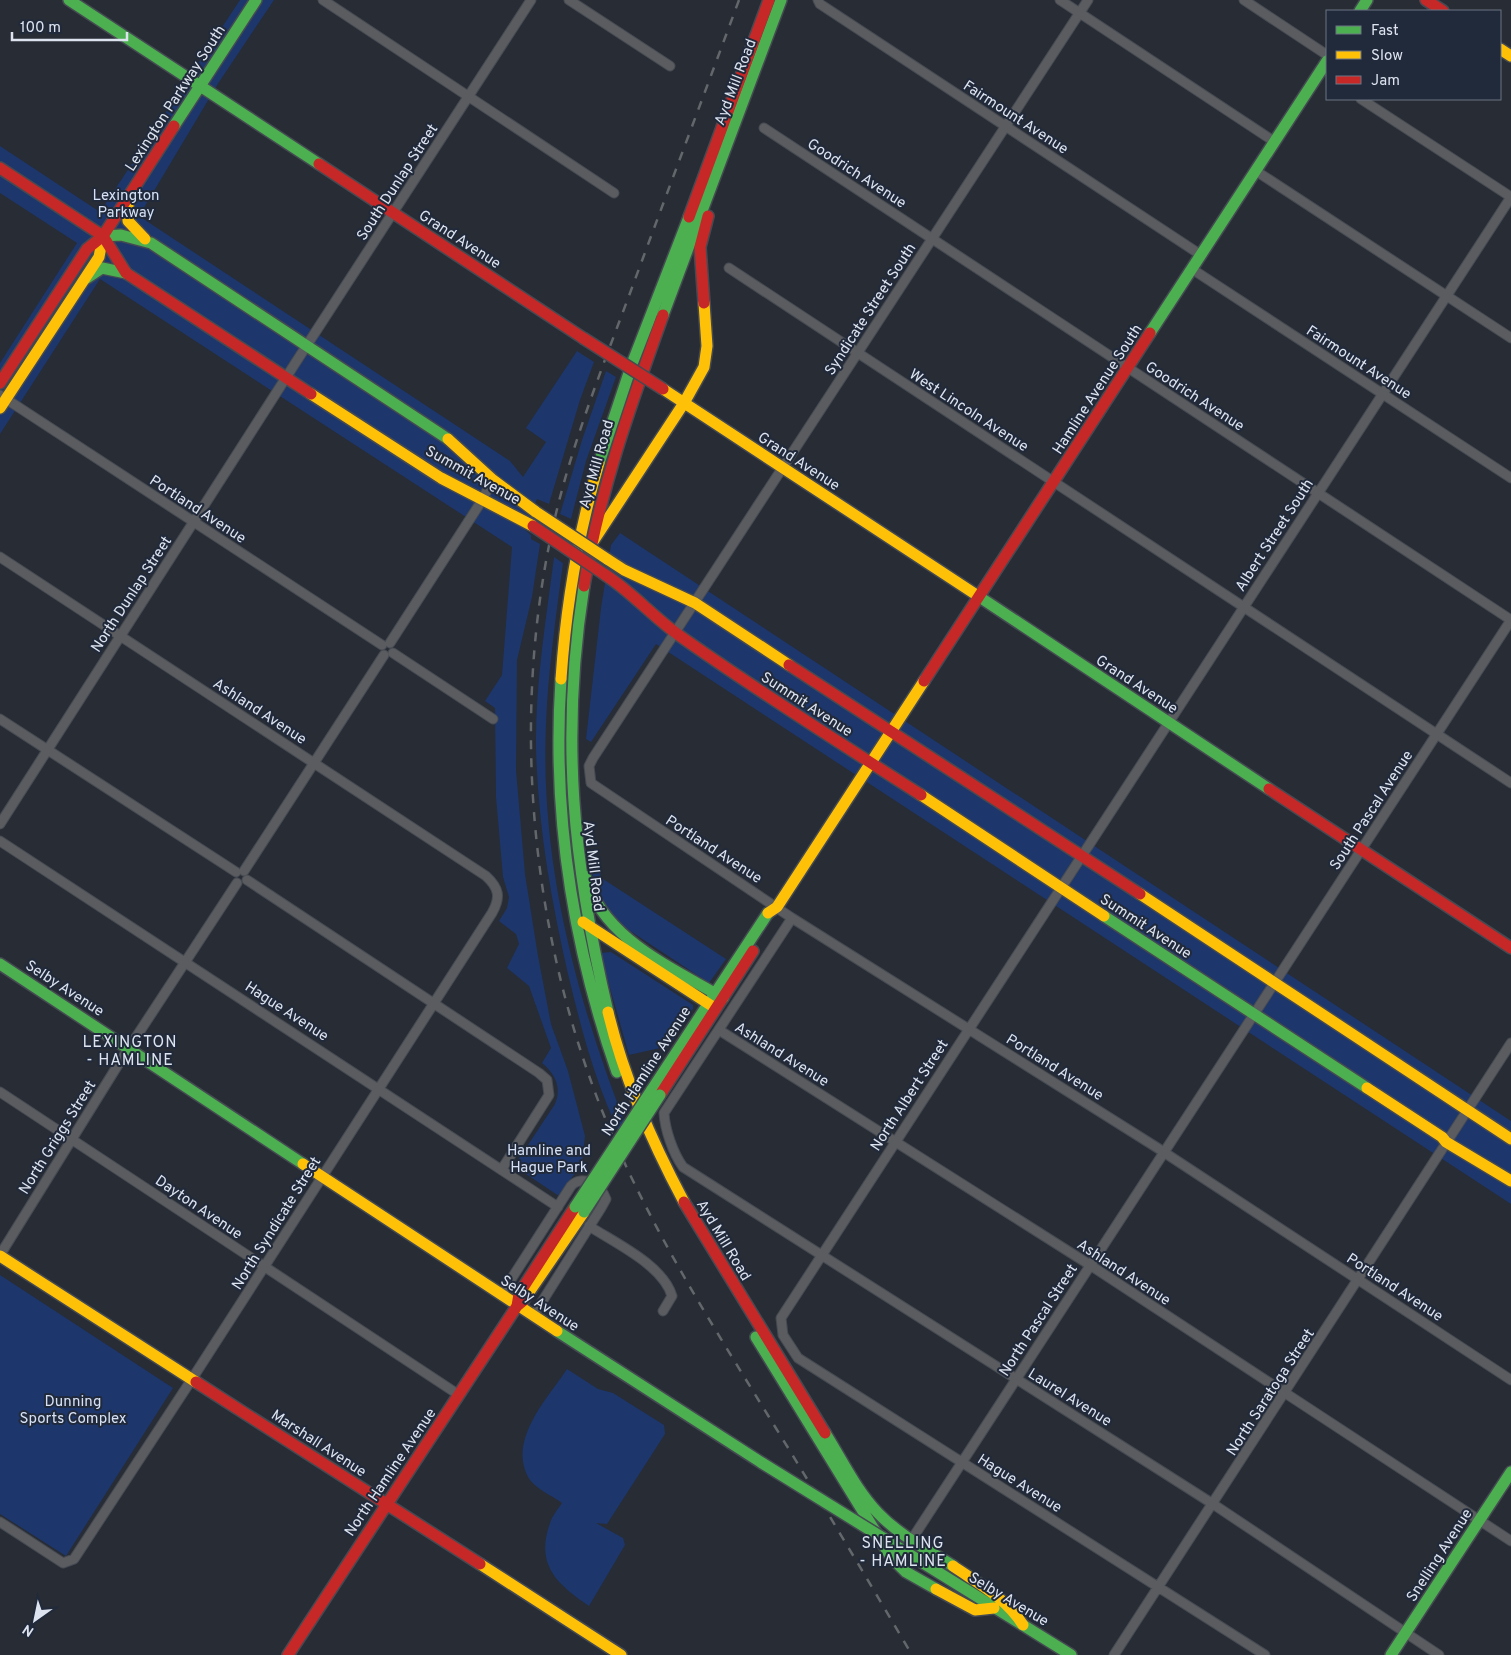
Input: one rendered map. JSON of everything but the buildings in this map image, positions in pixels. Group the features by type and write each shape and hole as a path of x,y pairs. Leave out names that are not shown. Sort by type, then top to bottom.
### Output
{"street":[{"name":"Grand Avenue","path":"69,0 1511,948"},
{"name":"Lexington Parkway South","path":"103,236 256,0"},
{"path":"323,0 614,193"},
{"name":"South Dunlap Street","path":"286,378 531,0"},
{"path":"569,0 670,66"},
{"name":"Ayd Mill Road","path":"769,0 608,468 589,549 579,606 571,675 572,813 582,920 581,950 613,1060 661,1176 692,1234 851,1495 891,1557 906,1572 976,1610 994,1608"},
{"name":"Ayd Mill Road","path":"782,0 716,174 683,247 598,464 572,576 563,662 560,770 569,882 582,920 623,1067 646,1126 675,1187 712,1251 864,1496 878,1513 912,1539 1001,1598 1014,1611 1023,1625"},
{"name":"Fairmount Avenue","path":"818,0 820,4 1201,255"},
{"path":"1060,0 1275,142"},
{"name":"Syndicate Street South","path":"675,633 1088,0"},
{"path":"1244,0 1326,54"},
{"path":"1426,0 1441,10"},
{"name":"Hamline Avenue South","path":"890,732 1275,142 1324,74"},
{"path":"1364,100 1511,197"},
{"name":"Goodrich Avenue","path":"764,128 1511,620"},
{"name":"Summit Avenue","path":"0,168 103,236 113,255 126,273 442,478 533,526 622,586 675,633 870,763 1442,1137 1446,1142 1511,1181"},
{"path":"1256,171 1511,338"},
{"path":"589,549 680,401 700,376 706,357 700,247 716,174"},
{"path":"129,197 128,222 135,231 151,243"},
{"name":"Albert Street South","path":"1061,888 1511,197"},
{"name":"Summit Avenue","path":"103,236 122,235 151,243 446,438 493,480 536,512 624,570 696,603 1511,1139"},
{"path":"2,401 99,257 103,236"},
{"path":"0,383 87,249 103,236"},
{"path":"680,401 696,364 699,347 694,275 683,247"},
{"path":"84,280 102,268 126,273"},
{"name":"West Lincoln Avenue","path":"730,268 1511,782"},
{"name":"Fairmount Avenue","path":"1192,269 1511,478"},
{"name":"North Dunlap Street","path":"0,824 286,378"},
{"name":"Portland Avenue","path":"2,401 386,644"},
{"path":"384,655 381,651 483,500 493,480"},
{"name":"Ashland Avenue","path":"0,557 486,876 495,884 499,893"},
{"name":"South Pascal Avenue","path":"1254,1015 1511,620"},
{"name":"Portland Avenue","path":"675,633 593,758 589,766 591,783 792,918 1164,1152 1511,1380"},
{"path":"386,644 394,647 393,653"},
{"path":"384,655 388,656 393,653"},
{"path":"393,653 493,719"},
{"path":"242,874 384,655"},
{"path":"0,719 242,874 539,1073 546,1080 549,1087 549,1095 502,1169"},
{"name":"North Hamline Avenue","path":"288,1655 517,1306 519,1294 579,1210 719,995 774,918 777,907 890,732"},
{"path":"572,813 588,886 593,899 606,918 632,941"},
{"name":"Hague Avenue","path":"0,841 558,1207"},
{"name":"North Griggs Street","path":"0,1255 129,1048 237,883 243,884 242,874"},
{"name":"North Albert Street","path":"781,1318 1061,888"},
{"name":"North Syndicate Street","path":"0,1522 63,1563 74,1559 265,1267 498,904 499,893"},
{"path":"719,1030 792,918"},
{"path":"582,920 596,920 719,995"},
{"path":"582,920 712,1006"},
{"name":"Selby Avenue","path":"0,964 517,1306 762,1464 1071,1655"},
{"name":"North Pascal Street","path":"912,1539 1254,1015"},
{"name":"Ashland Avenue","path":"719,1030 1090,1265 1511,1541"},
{"name":"Laurel Avenue","path":"719,1030 664,1113 678,1160 684,1167 1213,1504 1439,1655"},
{"name":"North Saratoga Street","path":"1114,1655 1511,1043"},
{"name":"Dayton Avenue","path":"0,1092 459,1395"},
{"path":"501,1295 576,1180 584,1179 603,1192 606,1199 533,1316"},
{"path":"589,1226 658,1273 670,1289 672,1296 663,1311"},
{"name":"Marshall Avenue","path":"0,1255 621,1655"},
{"name":"Hague Avenue","path":"781,1318 783,1335 798,1358 1264,1655"},
{"name":"Snelling Avenue","path":"1391,1655 1511,1472"}],"green space":[{"path":"240,0 274,0 219,82 139,216 510,461 523,477 546,442 526,428 577,351 594,362 580,400 549,504 537,499 525,530 531,535 531,539 540,544 532,597 517,660 516,770 525,874 551,1024 568,1071 585,1136 582,1163 559,1196 514,1166 555,1104 558,1092 554,1076 542,1063 551,1048 529,986 507,968 519,944 516,934 499,921 507,908 509,897 503,877 496,797 495,708 485,701 502,675 512,547 100,279 0,434 0,363 77,243 0,193 0,146 100,212"},
{"path":"606,371 616,377 586,461 571,519 560,514 582,440"},
{"path":"620,533 1511,1121 1511,1204 656,644 591,742 586,739 601,608 611,545"},
{"path":"554,557 563,563 547,705 546,776 549,827 555,878 577,978 591,1027 625,1123 619,1132 610,1113 589,1054 568,974 546,863 539,806 536,749 537,701"},
{"path":"590,863 601,870 600,877 726,959 709,983 615,921 599,903"},
{"path":"611,952 693,1005 693,1009 669,1046 629,1055 600,953"},
{"name":"Dunning Sports Complex","path":"0,1275 173,1388 66,1556 0,1514"},
{"path":"567,1369 598,1389 613,1393 664,1425 665,1434 607,1524 596,1523 623,1538 625,1545 589,1606 567,1590 552,1572 547,1562 545,1551 546,1538 551,1520 562,1503 538,1488 531,1481 523,1463 523,1448 533,1420"}],"railway":[{"path":"739,0 599,376 559,500 539,609 532,688 532,767 537,847 549,926 567,1004 591,1080 636,1188 690,1288 912,1655"}],"traffic: fast":[{"path":"69,0 319,164"},
{"path":"174,126 256,0"},
{"path":"663,315 781,0"},
{"path":"1361,10 1367,0"},
{"path":"1150,333 1326,63"},
{"path":"599,463 632,364 689,217"},
{"path":"103,236 121,235 151,243 448,439"},
{"path":"87,278 102,268 126,273"},
{"path":"584,586 573,695 572,748 574,800 586,904 608,1012"},
{"path":"975,594 1269,789"},
{"path":"561,679 560,779 563,829 569,878 588,976 617,1072"},
{"path":"585,876 594,898 607,917 623,934 661,962 723,998"},
{"path":"651,1091 768,913"},
{"path":"1104,916 1367,1088"},
{"path":"0,964 303,1164"},
{"path":"575,1207 651,1091"},
{"path":"584,1212 660,1095"},
{"path":"557,1331 762,1463"},
{"path":"756,1337 891,1557 906,1572 936,1589"},
{"path":"825,1433 856,1485 878,1513 904,1535 953,1566"},
{"path":"762,1463 883,1538"},
{"path":"1391,1655 1511,1472"},
{"path":"883,1538 1071,1655"}],"traffic: slow":[{"path":"1501,50 1511,56"},
{"path":"128,199 128,221 145,239"},
{"path":"0,408 99,257 103,236"},
{"path":"594,540 684,403 704,367 707,346 704,303"},
{"path":"663,389 975,594"},
{"path":"311,394 441,478 533,526"},
{"path":"448,439 493,480 536,512"},
{"path":"561,679 566,624 574,570 585,516 599,463"},
{"path":"536,512 607,559"},
{"path":"607,559 624,570 695,603 789,665"},
{"path":"768,913 777,907 924,681"},
{"path":"921,795 1104,916"},
{"path":"1140,894 1511,1139"},
{"path":"583,922 715,1008"},
{"path":"608,1012 622,1062 640,1110 684,1202"},
{"path":"1367,1088 1442,1137 1446,1142 1511,1181"},
{"path":"303,1164 557,1331"},
{"path":"523,1301 584,1212"},
{"path":"0,1256 196,1382"},
{"path":"480,1564 621,1655"},
{"path":"953,1566 1000,1599 1023,1625"},
{"path":"936,1589 975,1610 994,1608"}],"traffic: jam":[{"path":"689,217 769,0"},
{"path":"1426,0 1441,10"},
{"path":"0,383 87,249 103,236 174,126"},
{"path":"319,164 583,338"},
{"path":"0,168 103,236 126,273 311,394"},
{"path":"704,303 700,247 708,216"},
{"path":"584,586 590,551 607,482 663,315"},
{"path":"924,681 1150,333"},
{"path":"583,338 663,389"},
{"path":"533,526 604,574"},
{"path":"604,574 670,629 710,657 921,795"},
{"path":"789,665 1140,894"},
{"path":"1269,789 1511,948"},
{"path":"660,1095 753,951"},
{"path":"684,1202 825,1433"},
{"path":"517,1306 519,1294 575,1207"},
{"path":"288,1655 517,1306 523,1301"},
{"path":"196,1382 480,1564"}],"district":[{"name":"LEXINGTON - HAMLINE","path":"130,1050"},
{"name":"SNELLING - HAMLINE","path":"903,1551"}],"park label":[{"name":"Lexington Parkway","path":"126,204"},
{"name":"Hamline and Hague Park","path":"549,1158"}]}
